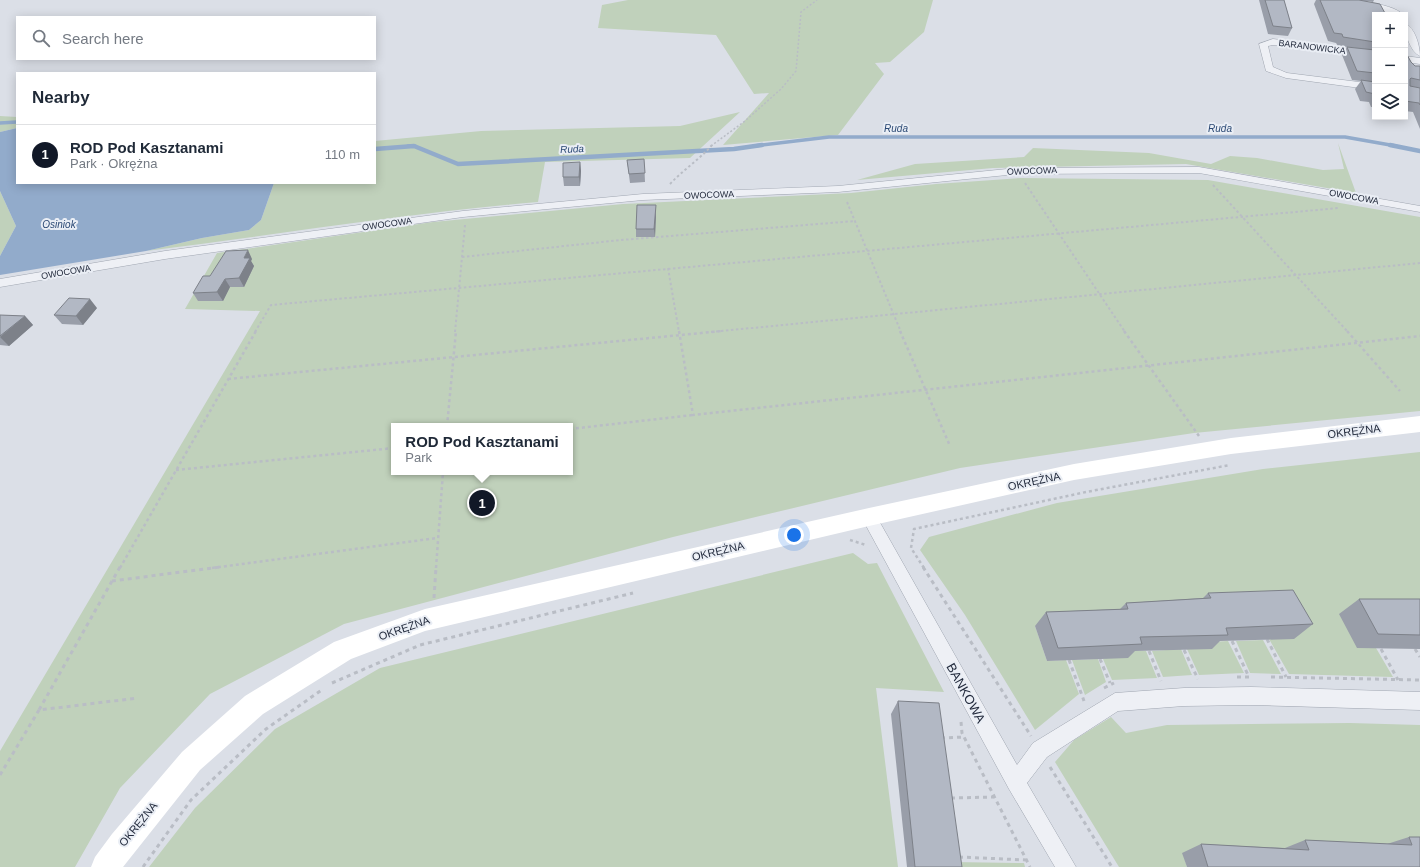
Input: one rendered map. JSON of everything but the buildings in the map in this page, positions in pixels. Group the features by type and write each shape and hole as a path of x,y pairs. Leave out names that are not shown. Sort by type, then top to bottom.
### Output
{"street":[{"path":"1327,0 1390,8 1396,12"},
{"path":"1408,31 1420,53"},
{"name":"BARANOWICKA","path":"1372,55 1273,42 1263,44 1269,69 1286,75 1372,87"},
{"path":"1408,59 1420,61"},
{"name":"OWOCOWA","path":"0,283 165,255 463,214 643,197 838,189 1017,171 1199,170 1420,209"},
{"name":"OKRĘŻNA","path":"105,867 126,838 191,761 254,705 344,650 425,620 869,517 1074,472 1190,452 1420,424"},
{"name":"BANKOWA","path":"869,517 1016,782 1066,867"},
{"path":"1016,782 1040,750 1115,702 1184,697 1251,696 1420,701"}],"path":[{"path":"669,185 680,174 703,156 712,145 745,121 781,89 796,70 800,12 817,0"},
{"path":"1199,170 1297,275 1400,391"},
{"path":"1017,171 1148,366 1193,427"},
{"path":"847,202 924,389 950,446"},
{"path":"0,775 39,710 175,470 271,305 1343,207"},
{"path":"462,257 621,240 855,221"},
{"path":"447,423 465,225"},
{"path":"228,379 1420,263"},
{"path":"668,268 693,415"},
{"path":"573,429 924,389 1420,336"},
{"path":"175,470 391,448"},
{"path":"1112,867 1040,750 911,548 914,529 1086,492 1235,464"},
{"path":"434,599 437,538 443,475"},
{"path":"112,580 437,538"},
{"path":"842,542 849,540 864,544 879,554 911,548"},
{"path":"331,683 420,645 636,592"},
{"path":"1267,640 1286,677"},
{"path":"1232,641 1249,677"},
{"path":"1381,648 1398,680"},
{"path":"1415,649 1420,656"},
{"path":"1184,650 1198,679"},
{"path":"1149,651 1162,680"},
{"path":"1100,659 1110,683"},
{"path":"1069,660 1084,702"},
{"path":"143,867 191,800 266,728 324,688"},
{"path":"39,710 138,698"},
{"path":"934,738 964,737"},
{"path":"942,799 994,797"},
{"path":"950,857 1026,860"}],"green space":[{"path":"628,0 933,0 924,32 890,62 875,63 884,74 838,135 723,145 769,93 754,94 716,35 598,28 602,5"},
{"path":"740,112 690,158 545,162 538,202 391,218 146,251 202,238 249,230 261,220 274,184 376,184 376,141 481,131 680,126"},
{"path":"0,116 16,117 16,128 0,132"},
{"path":"1338,143 1356,193 1186,164 993,168 857,180 915,164 1024,157 1033,148 1149,153 1211,164 1230,156 1257,158 1323,170 1344,169"},
{"path":"1021,178 1208,180 1420,217 1420,411 1194,433 960,468 673,537 344,624 210,694 120,788 75,867 0,867 0,751 260,311 185,309 217,253 433,222 623,204 851,193 936,184"},
{"path":"0,191 16,226 0,256"},
{"path":"1420,452 1420,614 1357,648 1376,648 1393,677 1289,674 1269,639 1294,638 1035,626 1047,661 1066,660 1079,694 1035,730 965,615 920,550 929,537 1057,503 1263,469"},
{"path":"853,553 868,564 877,563 944,692 876,688 898,867 149,867 195,808 275,729 380,668"},
{"path":"1263,640 1281,674 1250,673 1236,641"},
{"path":"1228,641 1244,673 1199,675 1187,649 1209,642"},
{"path":"1181,649 1192,675 1163,677 1152,651"},
{"path":"1126,651 1146,651 1157,678 1112,680 1103,659"},
{"path":"1098,659 1106,682 1085,695 1072,660"},
{"path":"1111,717 1126,733 1167,725 1350,723 1420,725 1420,847 1183,853 1187,867 1119,867 1055,762 1074,740"},
{"path":"951,862 1024,863 1025,867 952,867"}],"water":[{"name":"Osiniok","path":"16,128 16,184 274,184 261,220 249,230 202,238 146,251 0,275 0,256 16,226 0,191 0,132"}],"waterway":[{"name":"Ruda","path":"0,123 16,122"},
{"name":"Ruda","path":"760,145 829,137 1345,137 1396,146"},
{"name":"Ruda","path":"414,146 458,164 734,149 760,145"},
{"name":"Ruda","path":"754,146 760,145"},
{"name":"Ruda","path":"1390,145 1420,151"},
{"name":"Ruda","path":"408,146 414,146"},
{"name":"Ruda","path":"376,149 414,146"}],"place":[{"name":"ROD Pod Kasztanami","path":"482,503"}]}
